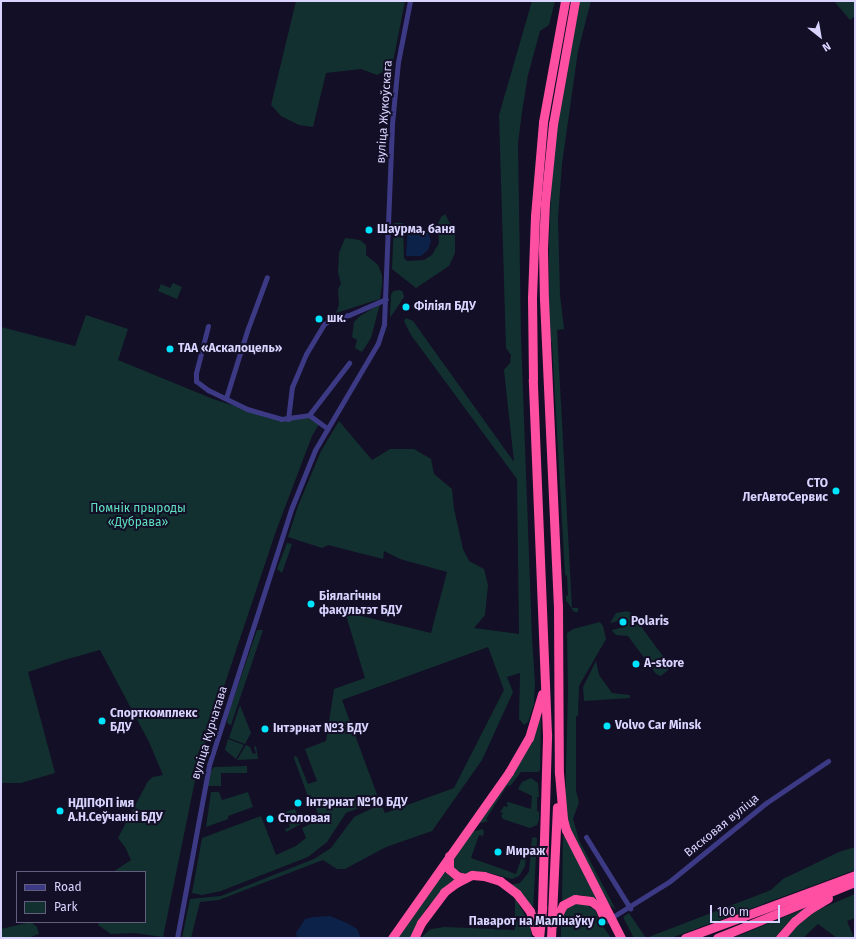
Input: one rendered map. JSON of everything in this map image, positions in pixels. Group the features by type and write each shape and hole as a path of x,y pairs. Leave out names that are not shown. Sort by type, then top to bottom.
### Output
{"highway":[{"path":"538,938 548,734 533,372 532,278 535,216 544,122 565,1"},
{"path":"551,934 559,773 558,606 544,299 544,249 546,203 553,124 574,1"},
{"path":"392,938 449,856 494,795 523,749 529,738 541,703 545,680"},
{"path":"559,773 566,830 609,920 615,938"},
{"path":"449,856 449,869 457,876 465,878"},
{"path":"414,938 440,896 456,883 472,875 500,880 517,894 530,911 535,923 538,938"},
{"path":"685,938 855,875"},
{"path":"717,938 855,882"},
{"path":"780,938 795,921 810,909 855,882"},
{"path":"551,934 560,909 575,899 591,901 609,920 621,938"}],"street":[{"name":"вуліца Жукоўскага","path":"327,428 378,343 384,324 392,124 396,75 410,1"},
{"path":"226,398 248,328 267,277"},
{"path":"288,419 292,387 306,354 324,324 333,318 349,315 386,299"},
{"path":"208,326 196,373 196,381 208,390 248,409 271,417 288,419 308,415 350,363"},
{"path":"308,415 327,428"},
{"name":"вуліца Курчатава","path":"177,938 209,764 282,539 307,469 327,428"},
{"name":"Вясковая вуліца","path":"609,920 629,909 670,881 766,803 828,761"},
{"path":"586,837 629,909"}],"green space":[{"path":"296,1 405,1 392,67 377,75 361,69 326,73 313,127 299,125 281,116 271,105"},
{"path":"532,1 555,1 549,25 540,31 528,75 518,143 521,336 535,683 534,704 528,722 524,725 519,719 520,673 507,677 513,692 482,760 432,831 386,847 345,869 337,869 323,860 219,900 200,902 191,938 182,938 190,899 221,896 314,859 331,848 354,817 381,804 385,813 454,788 504,690 488,647 342,700 379,800 346,813 327,842 308,857 221,891 202,895 192,893 202,838 261,816 276,855 296,846 306,838 302,828 320,819 312,798 307,794 294,758 295,756 297,757 308,784 317,781 305,749 326,741 334,689 365,678 345,612 431,633 447,572 400,559 384,551 383,559 328,545 322,548 288,537 298,506 321,451 339,421 372,460 390,449 414,449 431,459 434,474 452,489 454,509 463,549 469,561 484,569 488,585 485,615 474,628 519,634 517,479 411,335 404,321 406,318 413,321 514,462 504,370 510,363 511,355 506,348 499,115"},
{"path":"579,1 591,1 578,51 562,164 558,218 560,295 564,329 557,330 572,608 578,608 578,612 574,612 566,600 566,596 568,595 567,576 565,575 552,343 549,338 549,243 553,150"},
{"path":"834,1 855,1 855,16 850,20"},
{"path":"445,214 455,233 455,253 449,266 416,288 392,269 394,223 403,223 404,258 407,261 424,260 432,255 439,243 438,224 441,217"},
{"path":"345,238 360,240 366,245 366,255 378,265 382,275 382,284 380,299 336,313 339,305 338,289 341,284 338,272 339,253"},
{"path":"173,283 182,287 177,299 158,291 161,284 170,288"},
{"path":"400,290 403,292 404,297 390,318 391,295 393,291"},
{"path":"380,304 371,338 362,352 355,348 357,340 352,337 354,322 360,316"},
{"name":"Помнік прыроды «Дубрава»","path":"86,315 128,329 118,360 213,399 279,420 308,416 319,424 312,436 276,531 199,761 163,937 135,933 111,934 98,925 99,923 146,923 146,871 114,871 131,860 125,847 118,838 148,781 153,777 163,775 149,742 100,650 28,672 55,773 21,783 1,783 1,327 75,346"},
{"path":"287,543 292,544 282,573 277,569"},
{"path":"627,611 631,613 668,663 668,670 661,676 656,674 628,636 616,635 613,632 612,630 624,627 622,620 610,623 616,613"},
{"path":"600,622 603,626 606,639 579,686 578,716 576,716 576,791 579,802 573,819 579,840 616,910 609,904 570,830 565,808 568,690 567,633 573,629"},
{"path":"257,630 263,630 231,725 227,723 228,715"},
{"path":"596,661 599,675 612,693 630,695 630,698 584,701 583,687"},
{"path":"240,705 251,733 245,744 229,738"},
{"path":"539,717 541,718 540,770 538,772 521,772 511,785 507,786 486,819 488,821 477,824"},
{"path":"228,739 244,745 236,759 225,750"},
{"path":"246,745 250,747 253,754 256,753 254,747 256,746 258,759 237,760"},
{"path":"247,766 247,773 221,773 221,786 207,786 210,772 214,767"},
{"path":"531,778 538,783 539,797 537,797 537,811 539,812 539,820 537,825 530,828 503,819 501,816 503,813 500,812 504,806 507,807 508,805 506,803 508,802 531,809 532,796 518,789 522,782"},
{"path":"211,792 219,792 222,800 248,792 253,807 228,816 228,819 206,827"},
{"path":"295,809 301,824 286,832 285,829 290,827 285,812"},
{"path":"483,829 483,836 479,835 471,858 516,874 522,856 524,855 526,857 525,866 519,876 512,879 486,872 464,874 453,868 452,862 471,832"},
{"path":"563,836 565,836 602,907 593,899 582,895 576,895 562,901"},
{"path":"535,837 537,839 533,909 510,885 520,883 529,872 532,838"},
{"path":"855,847 855,870 671,938 646,938 771,890 783,879 839,852"},
{"path":"444,871 455,880 427,907 411,938 395,938"},
{"path":"855,894 855,918 847,921 854,938 837,938 818,924 803,938 785,938 793,929 815,911"},
{"path":"515,898 530,924 532,938 420,938 431,929 444,927 515,930"},
{"path":"582,901 596,911 600,926 602,925 611,938 561,938 561,920 567,906"},
{"path":"806,908 785,926 775,938 733,938"},
{"path":"629,913 646,938 634,938 623,917"},
{"path":"32,923 37,927 39,934 28,938 1,938 1,929"}],"water":[{"path":"417,227 428,233 431,241 428,250 421,256 406,256 408,228"},
{"path":"330,916 357,929 361,938 297,937 296,933 305,919"}],"place":[{"name":"Шаурма, баня","path":"369,230"},
{"name":"Філіял БДУ","path":"406,307"},
{"name":"шк.","path":"319,319"},
{"name":"ТАА «Аскалоцель»","path":"170,349"},
{"name":"СТО ЛегАвтоСервис","path":"836,491"},
{"name":"Біялагічны факультэт БДУ","path":"311,604"},
{"name":"Polaris","path":"623,622"},
{"name":"А-store","path":"636,664"},
{"name":"Спорткомплекс БДУ","path":"102,721"},
{"name":"Volvo Car Minsk","path":"607,726"},
{"name":"Інтэрнат №3 БДУ","path":"265,729"},
{"name":"Інтэрнат №10 БДУ","path":"298,803"},
{"name":"НДІПФП імя А.Н.Сеўчанкі БДУ","path":"60,811"},
{"name":"Столовая","path":"270,819"},
{"name":"Мираж","path":"498,852"},
{"name":"Паварот на Малінаўку","path":"602,922"}]}
